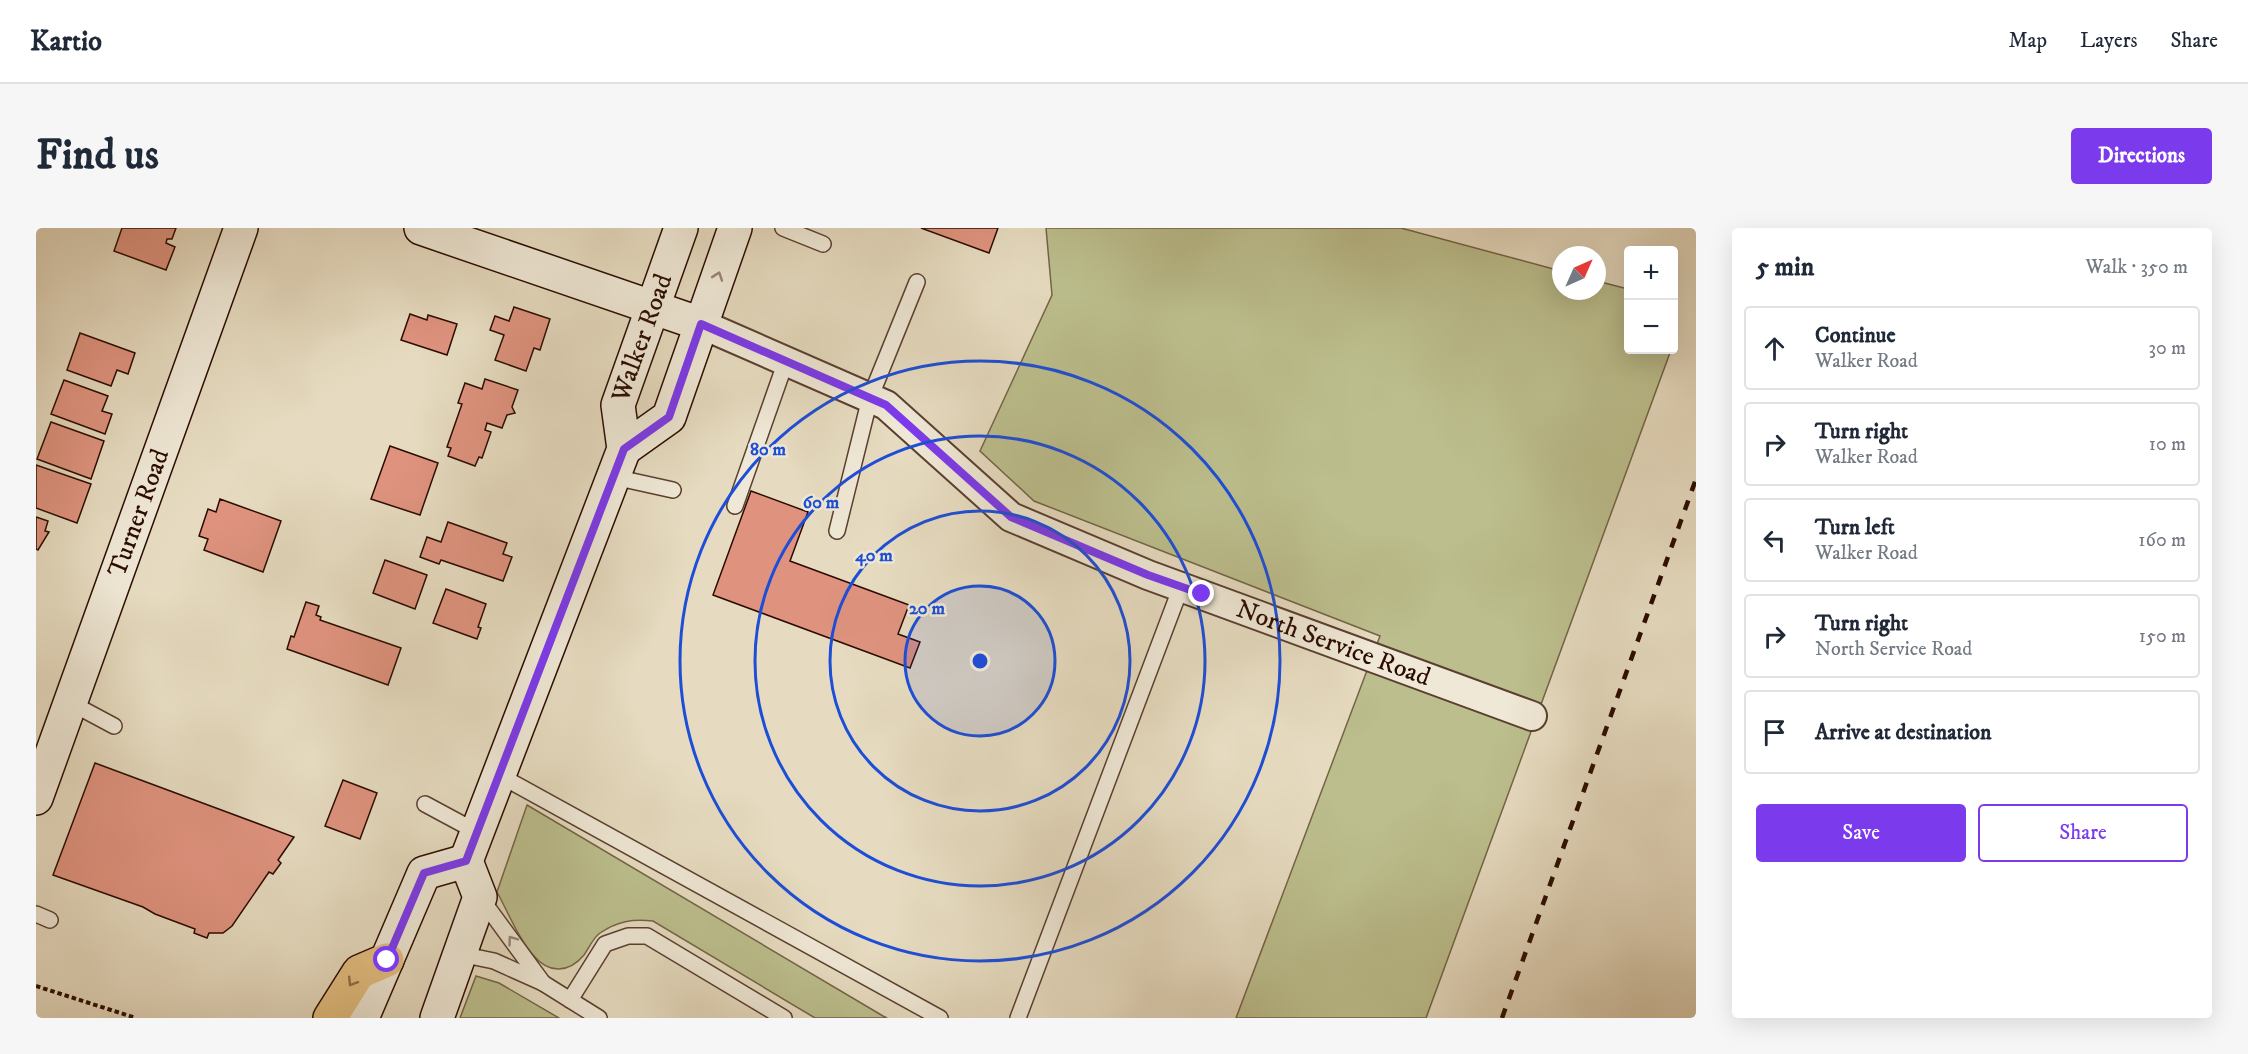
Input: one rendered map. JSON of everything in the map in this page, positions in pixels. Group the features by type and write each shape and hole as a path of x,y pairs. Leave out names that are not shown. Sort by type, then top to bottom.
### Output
{"highway":[{"path":"330,1018 358,972 387,960"}],"main road":[{"name":"Turner Road","path":"36,798 241,228"},
{"path":"422,228 701,324"},
{"name":"Walker Road","path":"471,847 619,463 618,405 681,228"},
{"name":"Walker Road","path":"619,463 669,417 735,228"},
{"path":"362,1018 424,873 471,847 480,897 437,1018"}],"street":[{"name":"North Service Road","path":"701,324 886,405 1011,517 1181,587 1532,716"}],"lane":[{"path":"783,228 824,244"},
{"path":"837,531 870,398 917,282"},
{"path":"735,506 786,361"},
{"path":"619,463 673,490"},
{"path":"1018,1018 1181,587"},
{"path":"71,703 114,726"},
{"path":"499,775 940,1018"},
{"path":"425,804 471,847"},
{"path":"480,897 543,983"},
{"path":"570,1000 605,945 628,936 647,936 784,1018"},
{"path":"460,954 494,961 543,983 598,1018"}],"path":[{"path":"36,986 136,1018"}],"green space":[{"path":"1046,228 1401,228 1552,269 1552,300 1606,300 1606,283 1624,288 1624,354 1670,354 1426,1018 1236,1018 1380,636 1034,501 980,451 1052,295"},
{"path":"527,805 887,1018 815,1018 653,921 638,920 619,923 598,935 584,955 572,965 559,969 546,966 524,943 497,892"},
{"path":"476,976 499,983 559,1018 460,1018"}],"building":[{"path":"122,228 176,228 172,239 167,239 166,243 175,247 166,270 114,251"},
{"path":"921,228 998,228 989,253"},
{"path":"514,307 550,319 540,350 534,348 526,371 495,360 504,335 490,330 495,316 509,321"},
{"path":"410,314 427,320 428,315 457,324 447,355 401,340"},
{"path":"80,333 135,353 128,374 117,370 111,386 67,370"},
{"path":"485,379 518,390 512,407 515,413 507,415 502,428 487,423 485,430 491,432 482,458 479,457 475,466 448,456 451,448 447,447 462,404 458,403 465,383 482,389"},
{"path":"64,380 108,396 102,411 112,414 105,434 51,414"},
{"path":"51,422 104,441 91,479 37,459"},
{"path":"390,446 438,463 420,515 371,499"},
{"path":"36,465 91,484 77,523 36,508"},
{"path":"751,491 808,512 790,561 909,605 898,634 920,642 910,668 713,595"},
{"path":"220,499 281,521 263,572 204,550 208,539 199,536 208,509 216,512"},
{"path":"36,517 48,521 45,531 49,532 38,550 36,549"},
{"path":"448,522 507,543 503,554 512,557 503,581 441,560 439,564 420,557 427,537 441,542"},
{"path":"385,560 427,575 415,609 373,593"},
{"path":"446,589 486,604 478,627 481,628 477,639 433,623"},
{"path":"306,602 319,606 316,615 321,617 320,620 401,648 388,685 287,649 291,636 294,637"},
{"path":"95,763 294,837 278,860 281,863 273,874 269,872 232,926 223,933 209,933 207,938 194,933 195,929 143,907 53,875"},
{"path":"343,780 377,793 360,839 325,826"}],"railway":[{"path":"1502,1018 1696,479"}],"route":[{"path":"387,960 424,873 466,861 624,449 669,417 701,324 886,405 1011,517 1148,575 1202,594"}]}
